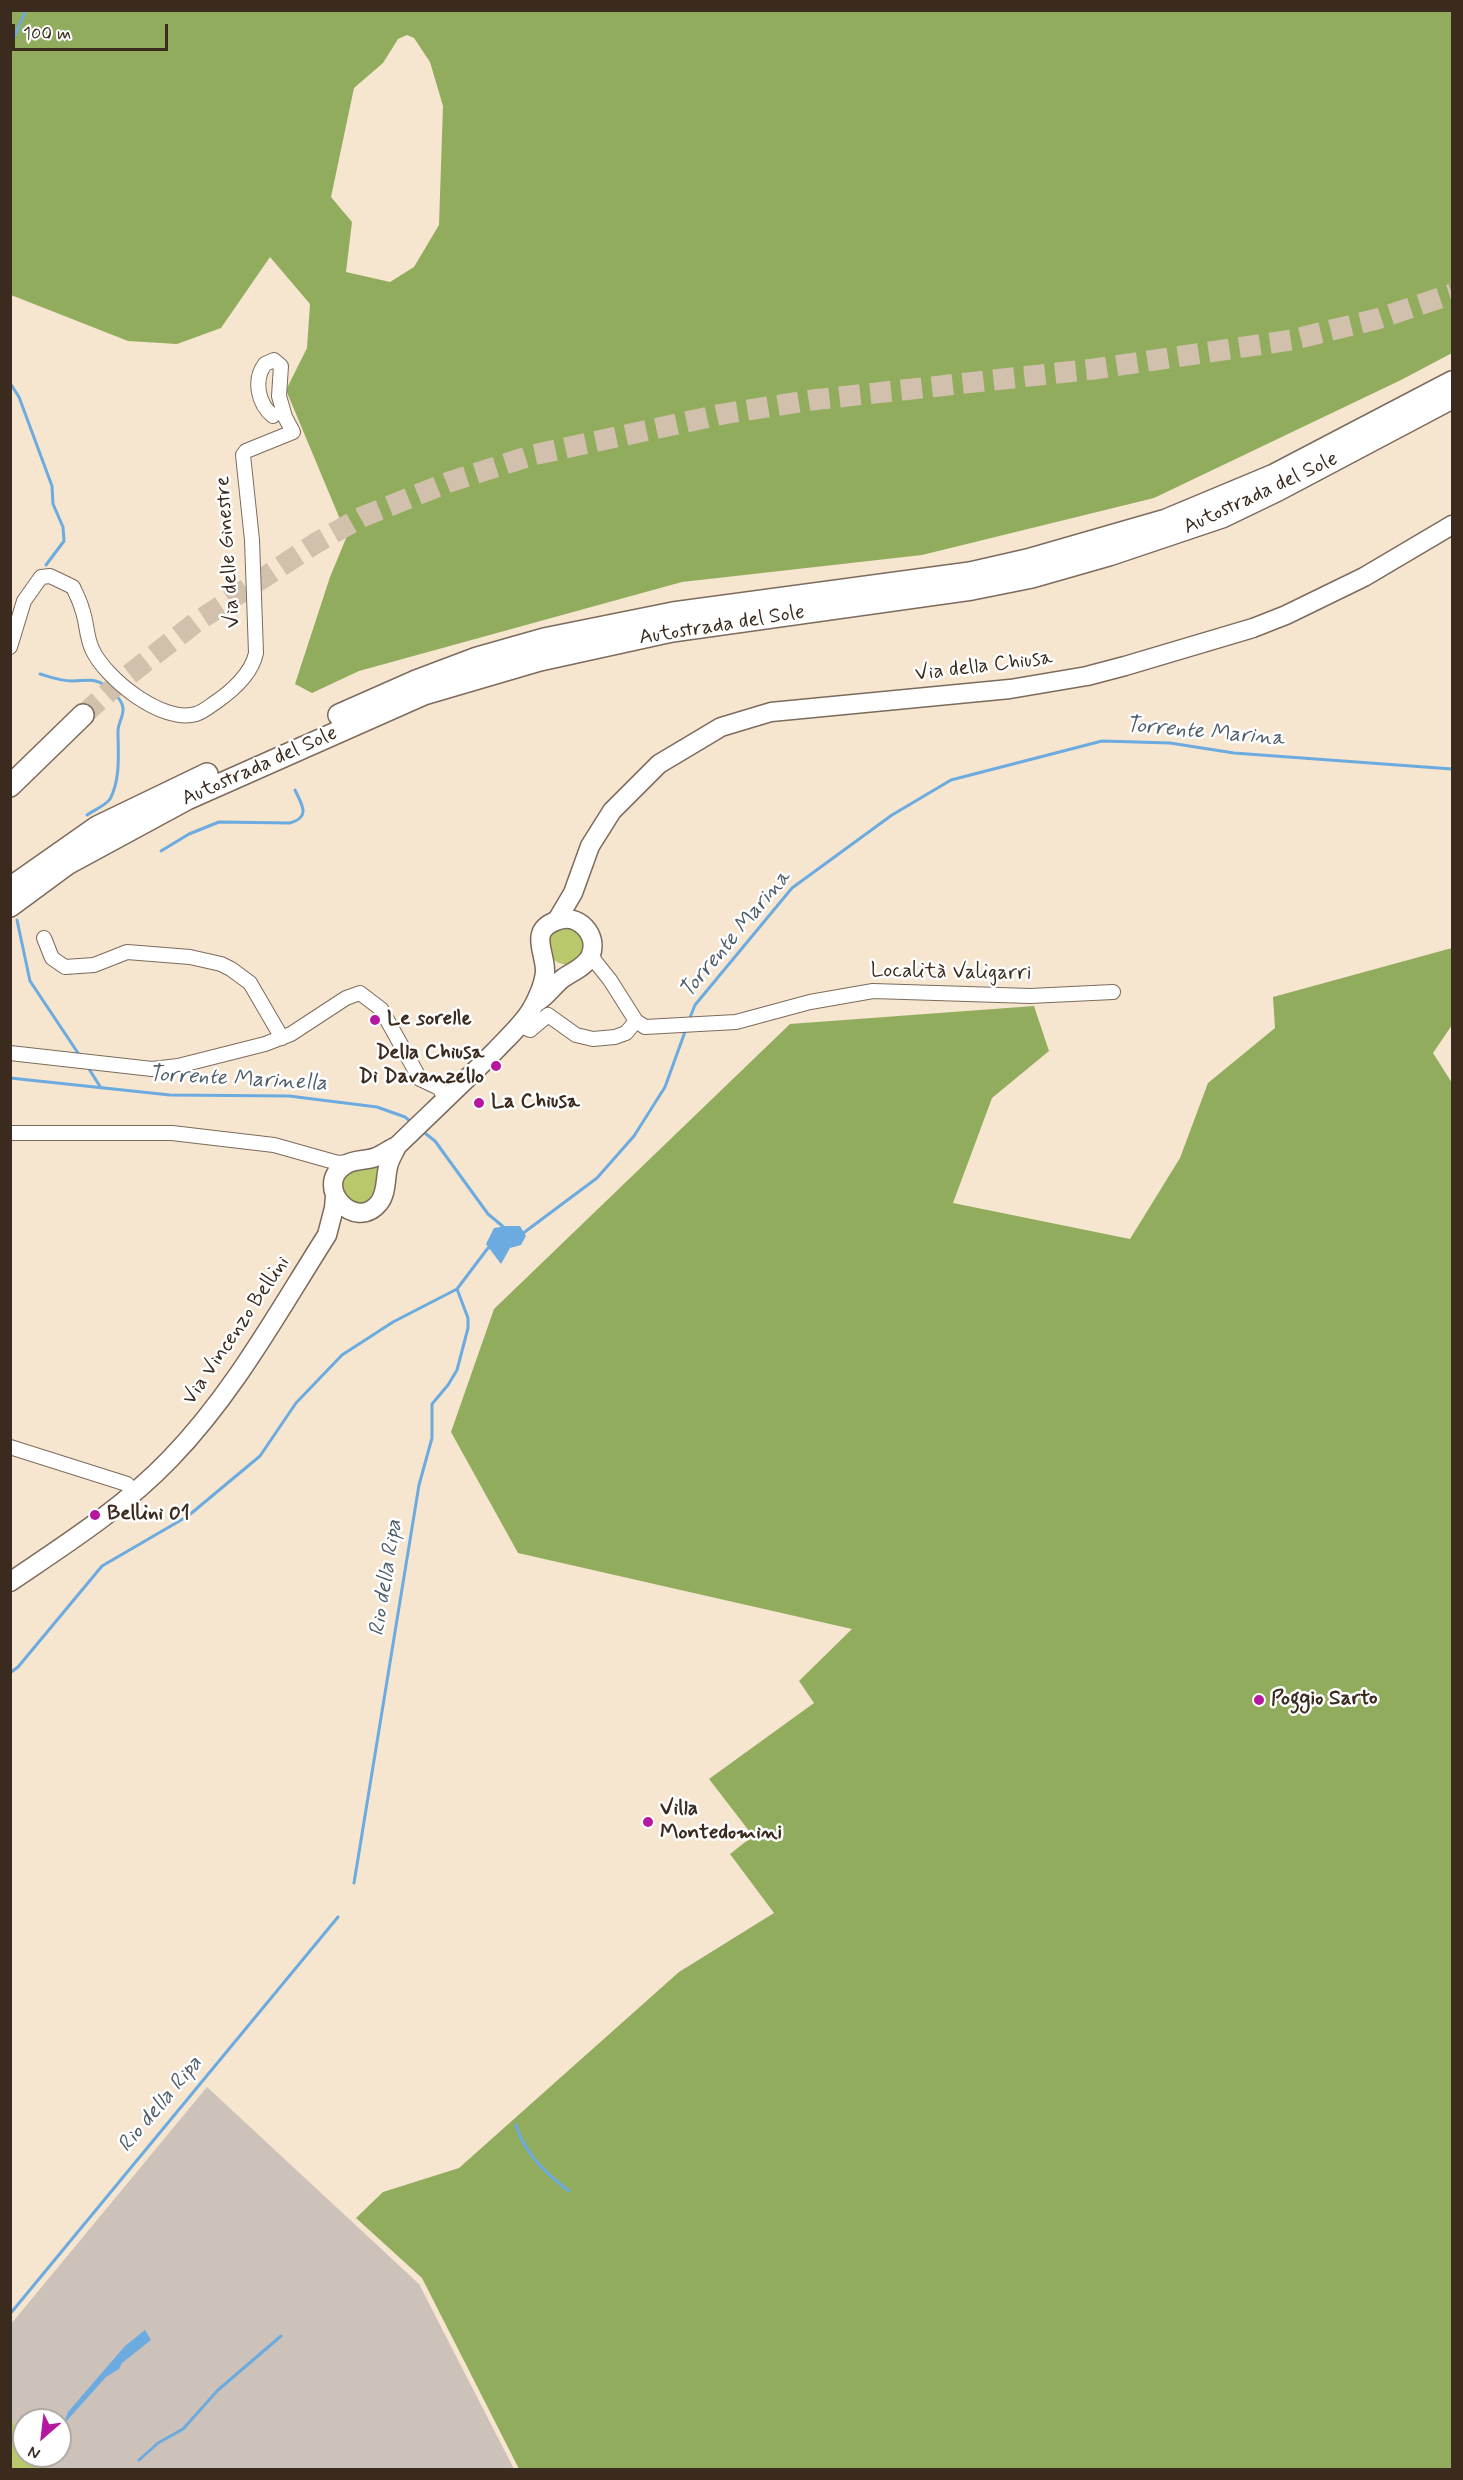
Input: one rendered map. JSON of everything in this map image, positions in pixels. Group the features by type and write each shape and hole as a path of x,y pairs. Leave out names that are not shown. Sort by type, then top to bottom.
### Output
{"highway":[{"name":"Autostrada del Sole","path":"10,888 64,858 187,799 435,691 540,660 672,631 972,589 1032,577 1169,528 1451,388"},
{"path":"10,786 83,715"},
{"name":"Autostrada del Sole","path":"10,906 64,858"}],"main road":[{"name":"Via della Chiusa","path":"535,1003 544,979 544,960 539,947 542,933 557,920 573,893 590,846 619,803 659,764 699,738 721,727 771,712 1010,689 1087,676 1125,666 1253,628 1286,615 1364,578 1452,525"},
{"path":"573,893 583,925 591,936 592,950"},
{"path":"557,920 571,919 583,925"},
{"name":"Via della Chiusa","path":"334,1189 339,1170 356,1162 377,1157 401,1142 519,1025 535,1003 578,968 592,950"},
{"path":"544,960 554,969 568,971 578,968"},
{"name":"Via della Chiusa","path":"362,1212 375,1208 379,1203 388,1165 401,1142"},
{"path":"356,1162 375,1166 380,1171 385,1184"},
{"path":"334,1189 349,1210 362,1212"},
{"name":"Via Vincenzo Bellini","path":"10,1582 101,1519 135,1492 174,1455 220,1401 327,1235 334,1208 334,1189"},
{"name":"Via Vincenzo Bellini","path":"327,1235 362,1212"}],"street":[{"name":"Via delle Ginestre","path":"10,647 24,601 32,586 41,577 50,576 73,587 83,610 92,650 102,666 129,691 152,707 174,713 196,714 225,696 254,661 256,653 252,547 243,455 246,451 292,432 279,396 281,366 274,360 265,363 258,379 261,404 273,416"},
{"path":"44,938 52,958 65,967 94,965 127,952 190,957 221,964 250,983 282,1038"},
{"path":"519,1025 530,1030 548,1015 576,1035 593,1039 615,1037 626,1033 636,1021 610,980 594,960 592,950"},
{"path":"578,968 602,971"},
{"name":"Località Valigarri","path":"636,1021 645,1027 652,1028 736,1022 810,1002 873,991 1030,996 1113,993"},
{"path":"10,1053 152,1069 178,1066 282,1038 308,1025 346,998 360,993 381,1009 420,1079 439,1088 446,1099"},
{"path":"10,1133 171,1133 274,1146 338,1163 356,1162"},
{"path":"306,1154 321,1167 334,1189"},
{"path":"10,1447 127,1484 135,1492"}],"shaded area":[{"path":"207,2087 419,2284 514,2469 48,2469 72,2468 72,2408 12,2408 12,2421 11,2324"}],"green space":[{"path":"10,11 1452,11 1452,353 1401,380 1154,498 922,555 682,582 359,671 312,693 295,684 330,577 347,536 286,390 307,348 310,304 270,257 221,328 177,344 128,341 11,295","holes":["407,35 414,38 430,62 443,106 439,225 414,267 390,282 346,272 352,222 331,197 354,88 383,63 398,39"]},
{"path":"565,925 584,934 585,954 568,965 557,962 551,956 548,942 548,936 552,930"},
{"path":"1452,948 1452,1025 1433,1053 1452,1083 1452,2469 519,2469 422,2278 356,2218 383,2192 459,2168 679,1972 774,1913 730,1854 753,1836 709,1779 814,1703 799,1681 852,1629 518,1553 451,1432 494,1309 790,1024 1034,1006 1049,1051 992,1098 953,1203 1130,1239 1180,1158 1208,1083 1275,1028 1273,997"},
{"path":"343,1166 375,1166 380,1171 375,1207 338,1202"},
{"path":"11,2420 12,2468 48,2469 11,2469"}],"water":[{"path":"520,1226 526,1236 521,1245 510,1248 501,1264 486,1244 494,1228"},
{"path":"145,2330 151,2340 122,2363 119,2369 106,2377 72,2415 71,2408 125,2346"}],"waterway":[{"path":"10,47 26,10"},
{"path":"10,383 19,397 52,486 53,504 63,527 64,541 46,565"},
{"path":"40,674 72,681 97,681 111,690 122,705 123,714 118,731 117,774 114,791 108,801 87,815"},
{"name":"Torrente Marina","path":"689,1020 695,1005 792,888 892,815 951,780 1102,741 1170,743 1234,753 1452,769"},
{"path":"161,851 189,834 219,822 290,823 297,820 303,814 303,810 295,790"},
{"path":"17,920 30,981 80,1056"},
{"name":"Torrente Marina","path":"522,1234 597,1178 634,1136 665,1087 686,1029"},
{"path":"89,1069 101,1088"},
{"name":"Torrente Marinella","path":"10,1078 170,1095 289,1096 377,1107 405,1117 411,1122"},
{"name":"Torrente Marinella","path":"421,1130 435,1141 488,1214 506,1229"},
{"name":"Torrente Marina","path":"10,1673 18,1667 102,1566 188,1516 260,1456 296,1403 342,1355 393,1322 457,1289 488,1248 492,1247"},
{"name":"Rio della Ripa","path":"354,1883 419,1485 432,1438 432,1404 457,1370 468,1328 468,1318 457,1289"},
{"name":"Rio della Ripa","path":"10,2314 338,1917"},
{"path":"516,2125 530,2154 569,2191"},
{"path":"139,2460 158,2443 183,2429 218,2390 281,2336"}],"tunnel":[{"path":"83,715 121,681 195,623 316,543 362,517 449,482 533,455 723,414 812,400 1094,369 1291,340 1377,319 1452,294"}],"place":[{"name":"Le sorelle","path":"375,1020"},
{"name":"Della Chiusa Di Davanzello","path":"496,1066"},
{"name":"La Chiusa","path":"479,1103"},
{"name":"Bellini 01","path":"95,1515"},
{"name":"Poggio Sarto","path":"1259,1700"},
{"name":"Villa Montedomini","path":"648,1822"}]}
